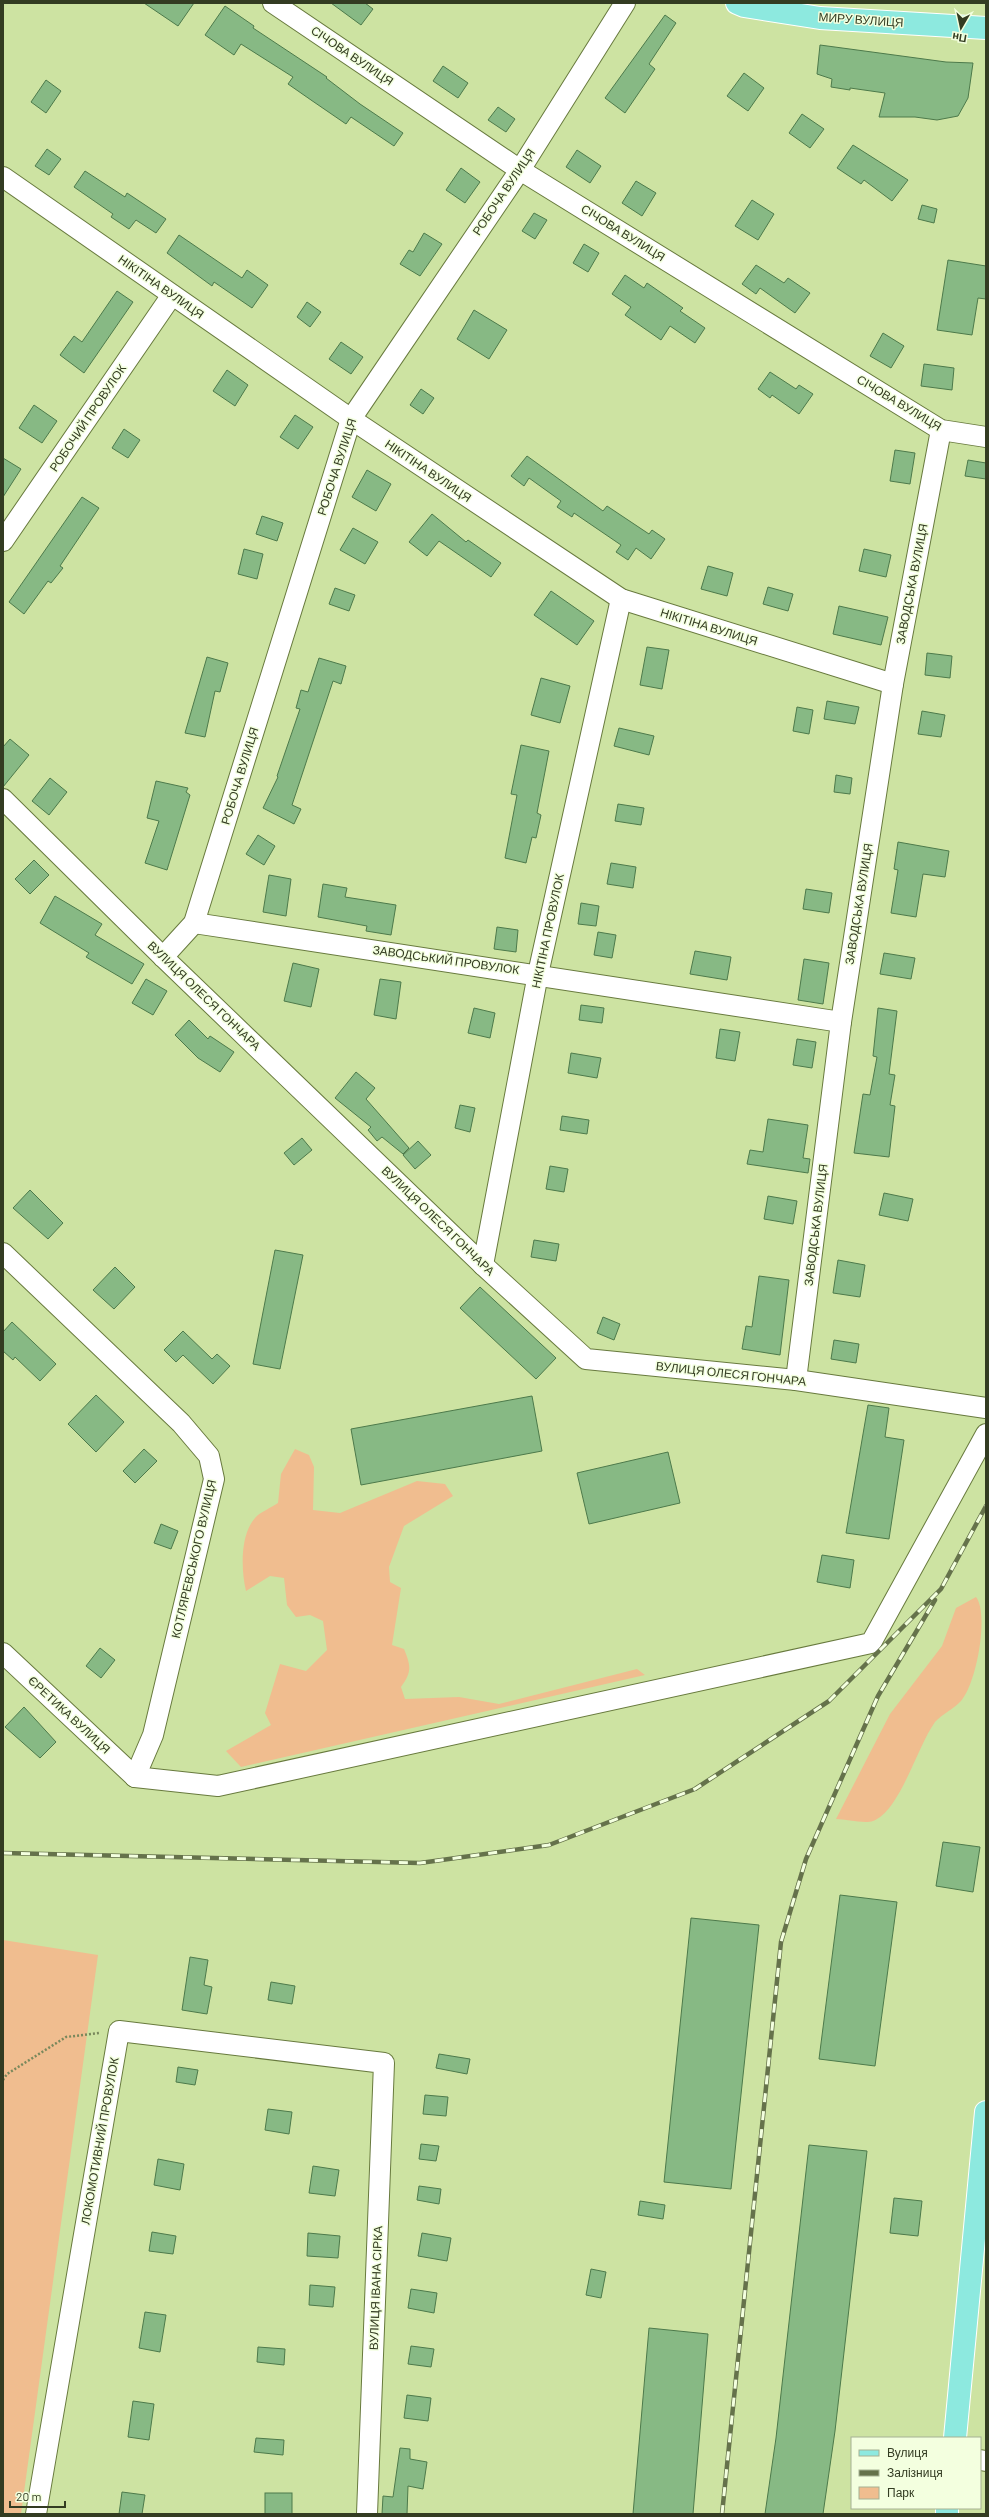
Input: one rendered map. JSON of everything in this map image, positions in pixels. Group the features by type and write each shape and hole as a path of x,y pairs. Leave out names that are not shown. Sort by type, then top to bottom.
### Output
{"main road":[{"name":"МИРУ ВУЛИЦЯ","path":"737,3 744,6 820,18 986,28"},
{"path":"955,2437 986,2112"}],"street":[{"name":"СІЧОВА ВУЛИЦЯ","path":"273,3 520,170 941,430 986,437"},
{"name":"РОБОЧА ВУЛИЦЯ","path":"163,957 194,923 351,419 520,170 625,3"},
{"name":"НІКІТІНА ВУЛИЦЯ","path":"3,177 351,419 620,599 893,684"},
{"name":"РОБОЧИЙ ПРОВУЛОК","path":"3,541 172,295"},
{"name":"ЗАВОДСЬКА ВУЛИЦЯ","path":"796,1380 841,1022 893,684 941,430"},
{"name":"НІКІТІНА ПРОВУЛОК","path":"484,1265 538,974 620,599"},
{"name":"ВУЛИЦЯ ОЛЕСЯ ГОНЧАРА","path":"3,799 163,957 484,1265 586,1359 796,1380 986,1408"},
{"name":"ЗАВОДСЬКИЙ ПРОВУЛОК","path":"194,923 538,974 841,1022"},
{"name":"КОТЛЯРЕВСЬКОГО ВУЛИЦЯ","path":"3,1253 181,1423 210,1456 214,1479 153,1735 135,1777"},
{"path":"135,1777 218,1786 871,1643 986,1434"},
{"name":"ЄРЕТИКА ВУЛИЦЯ","path":"3,1653 135,1777"},
{"name":"ВУЛИЦЯ ІВАНА СІРКА","path":"119,2031 384,2063 367,2514"},
{"name":"ЛОКОМОТИВНИЙ ПРОВУЛОК","path":"36,2514 119,2031"}],"path":[{"path":"3,2080 7,2074 66,2037 119,2031"}],"green space":[{"path":"295,1449 309,1455 314,1467 313,1510 340,1513 417,1481 445,1484 453,1496 404,1526 389,1567 390,1582 401,1588 392,1645 404,1649 408,1660 409,1673 401,1687 405,1699 459,1697 499,1704 637,1669 645,1675 241,1767 226,1751 271,1725 265,1713 280,1664 306,1671 327,1650 323,1621 310,1615 296,1617 287,1605 284,1578 270,1576 246,1591 244,1583 244,1543 250,1525 257,1516 278,1503 281,1474"},
{"path":"976,1597 980,1605 981,1632 976,1664 967,1692 958,1704 935,1722 928,1733 900,1792 892,1805 883,1815 869,1822 836,1819 890,1714 942,1646 956,1608"},
{"path":"3,1940 98,1955 21,2514 3,2514"}],"building":[{"path":"144,3 194,3 178,26"},
{"path":"331,3 365,3 373,9 361,25"},
{"path":"225,6 254,26 253,28 327,77 326,78 360,104 403,133 394,146 351,117 346,124 288,84 293,77 241,44 234,55 205,35"},
{"path":"665,15 676,23 649,64 655,69 625,113 605,98"},
{"path":"820,45 946,62 973,63 968,98 958,116 937,120 915,117 879,117 885,93 831,87 832,79 817,74"},
{"path":"443,66 468,83 458,98 433,81"},
{"path":"744,73 764,88 748,111 727,96"},
{"path":"46,80 61,91 46,113 31,102"},
{"path":"498,107 515,119 506,132 488,120"},
{"path":"802,114 824,129 810,148 789,133"},
{"path":"853,145 908,180 892,201 864,180 861,184 837,168"},
{"path":"47,149 61,159 49,175 35,166"},
{"path":"577,150 601,166 590,183 566,167"},
{"path":"461,168 480,182 465,203 446,190"},
{"path":"85,171 125,197 127,193 166,219 156,233 136,220 129,229 111,217 113,214 74,187"},
{"path":"636,181 656,193 642,216 622,203"},
{"path":"752,200 774,214 758,240 735,226"},
{"path":"922,205 937,209 934,223 918,219"},
{"path":"534,213 547,220 535,239 522,231"},
{"path":"424,233 442,244 420,276 400,264 409,250 413,252"},
{"path":"179,235 242,278 247,270 268,285 252,308 214,282 212,286 167,253"},
{"path":"584,244 599,253 588,272 573,263"},
{"path":"948,260 986,266 986,299 978,298 972,335 937,330"},
{"path":"756,265 784,283 788,278 810,293 795,313 760,288 756,294 742,284"},
{"path":"625,275 644,288 647,283 683,308 680,311 705,328 695,343 670,326 661,340 625,315 631,307 612,294"},
{"path":"117,291 133,302 84,373 60,355 74,336 82,342"},
{"path":"307,302 321,312 310,327 297,317"},
{"path":"474,310 507,330 489,359 457,339"},
{"path":"883,333 904,346 891,368 870,356"},
{"path":"341,342 363,357 351,374 329,359"},
{"path":"924,364 954,368 952,390 921,386"},
{"path":"227,370 248,385 235,406 213,391"},
{"path":"770,372 796,389 799,385 813,394 799,414 772,395 770,398 758,389"},
{"path":"421,389 434,398 423,414 410,405"},
{"path":"34,405 57,421 42,443 19,428"},
{"path":"295,415 313,427 298,449 280,437"},
{"path":"124,429 140,440 128,458 112,448"},
{"path":"895,450 915,453 910,484 890,481"},
{"path":"527,456 603,511 607,506 649,534 652,530 665,539 651,559 636,548 628,560 616,552 621,545 574,513 572,517 557,507 561,501 529,478 524,486 511,476"},
{"path":"3,458 21,469 3,497"},
{"path":"968,460 986,463 986,479 965,476"},
{"path":"367,470 391,484 376,511 352,497"},
{"path":"82,497 99,508 60,566 63,568 51,583 48,581 24,614 9,602"},
{"path":"432,514 466,542 468,540 501,563 491,577 439,541 427,556 409,542"},
{"path":"262,516 283,523 277,541 256,534"},
{"path":"353,528 378,542 365,564 340,550"},
{"path":"244,549 263,554 257,579 238,574"},
{"path":"864,549 891,555 886,577 859,571"},
{"path":"708,566 733,573 727,596 701,589"},
{"path":"768,587 793,594 788,611 763,604"},
{"path":"335,588 355,595 349,611 329,604"},
{"path":"551,591 594,621 577,645 534,615"},
{"path":"839,606 888,617 881,645 833,634"},
{"path":"647,647 669,650 662,689 640,685"},
{"path":"927,653 952,656 950,678 925,675"},
{"path":"207,657 228,663 220,692 215,691 205,737 185,733"},
{"path":"319,658 346,666 341,684 333,681 292,805 301,809 294,824 263,808 278,777 277,776 300,709 296,708 301,690 308,692"},
{"path":"541,678 570,686 560,723 531,715"},
{"path":"827,701 859,707 855,724 824,719"},
{"path":"797,707 813,710 809,734 793,731"},
{"path":"922,711 945,715 941,737 918,734"},
{"path":"619,728 654,736 649,755 614,746"},
{"path":"10,739 29,755 3,787 3,747"},
{"path":"521,745 549,751 537,813 541,815 536,838 532,837 526,863 505,858 517,795 511,794"},
{"path":"836,775 852,778 850,794 834,792"},
{"path":"50,778 67,792 49,815 32,801"},
{"path":"156,781 188,788 186,792 190,795 167,870 145,863 159,821 147,818"},
{"path":"618,804 644,808 641,825 615,821"},
{"path":"258,835 275,846 264,865 246,854"},
{"path":"898,842 949,851 945,877 923,874 916,917 891,913 898,870 894,869"},
{"path":"34,860 49,875 30,894 15,879"},
{"path":"611,863 636,867 633,888 607,884"},
{"path":"269,875 291,879 286,916 263,912"},
{"path":"323,884 347,888 345,897 396,905 391,935 366,931 367,926 318,917"},
{"path":"806,889 832,893 829,913 803,909"},
{"path":"55,896 102,924 95,935 144,964 132,984 86,957 89,953 40,923"},
{"path":"581,903 599,906 596,926 578,924"},
{"path":"497,927 518,930 516,952 494,949"},
{"path":"598,932 616,935 612,958 594,955"},
{"path":"695,951 731,957 727,980 690,974"},
{"path":"884,953 915,958 911,979 880,974"},
{"path":"804,959 829,963 823,1004 798,1000"},
{"path":"293,963 319,969 311,1007 284,1001"},
{"path":"146,979 167,991 153,1015 132,1003"},
{"path":"380,979 401,982 396,1019 374,1015"},
{"path":"581,1005 604,1008 602,1023 579,1020"},
{"path":"474,1008 495,1013 490,1038 468,1033"},
{"path":"878,1008 897,1011 889,1074 895,1075 890,1105 895,1106 889,1157 854,1153 863,1094 870,1095 877,1057 873,1056"},
{"path":"189,1020 208,1039 210,1036 234,1052 220,1072 198,1058 175,1035"},
{"path":"720,1029 740,1032 735,1061 716,1058"},
{"path":"797,1039 816,1042 812,1068 793,1065"},
{"path":"571,1053 601,1058 597,1078 568,1073"},
{"path":"356,1072 375,1088 366,1099 409,1148 403,1154 382,1137 377,1141 368,1130 371,1127 335,1098"},
{"path":"460,1105 475,1108 470,1132 455,1128"},
{"path":"562,1116 589,1120 587,1134 560,1130"},
{"path":"768,1119 808,1125 803,1158 810,1159 808,1173 747,1164 750,1150 763,1152"},
{"path":"302,1138 312,1150 294,1165 284,1153"},
{"path":"418,1141 431,1155 415,1169 403,1155"},
{"path":"550,1166 568,1169 564,1192 546,1189"},
{"path":"30,1190 63,1223 48,1239 13,1208"},
{"path":"884,1193 913,1199 908,1221 879,1215"},
{"path":"768,1196 797,1201 793,1224 764,1219"},
{"path":"534,1240 559,1244 556,1261 531,1257"},
{"path":"275,1250 303,1255 280,1369 253,1364"},
{"path":"838,1260 865,1265 860,1297 833,1293"},
{"path":"115,1267 135,1287 114,1309 93,1290"},
{"path":"759,1276 789,1280 780,1355 742,1349 746,1326 752,1327"},
{"path":"480,1287 556,1358 536,1379 460,1308"},
{"path":"603,1317 620,1324 614,1340 597,1333"},
{"path":"12,1322 56,1364 40,1381 15,1357 13,1360 3,1351 3,1332"},
{"path":"183,1331 212,1359 217,1354 230,1366 213,1384 183,1355 176,1362 164,1350"},
{"path":"834,1340 859,1344 856,1363 831,1359"},
{"path":"96,1395 124,1422 96,1452 68,1424"},
{"path":"532,1396 542,1451 361,1485 351,1429"},
{"path":"868,1405 889,1408 885,1437 904,1440 889,1539 846,1533"},
{"path":"144,1449 157,1461 135,1483 123,1471"},
{"path":"668,1452 680,1503 589,1524 577,1473"},
{"path":"161,1524 178,1531 171,1549 154,1543"},
{"path":"822,1555 854,1560 850,1588 817,1582"},
{"path":"100,1648 115,1660 101,1678 86,1666"},
{"path":"24,1707 56,1742 40,1758 5,1727"},
{"path":"943,1842 980,1847 973,1892 936,1886"},
{"path":"840,1895 897,1902 875,2066 819,2059"},
{"path":"691,1918 759,1925 731,2189 664,2182"},
{"path":"190,1957 208,1960 204,1985 212,1987 207,2014 182,2010"},
{"path":"271,1982 295,1986 292,2004 268,2000"},
{"path":"439,2054 470,2059 467,2074 436,2068"},
{"path":"178,2067 198,2070 195,2085 176,2082"},
{"path":"425,2095 448,2097 446,2116 423,2114"},
{"path":"268,2109 292,2112 289,2134 265,2130"},
{"path":"421,2144 439,2146 436,2161 419,2159"},
{"path":"809,2145 867,2151 835,2431 823,2514 765,2514 776,2438"},
{"path":"158,2159 184,2164 180,2190 154,2185"},
{"path":"313,2166 339,2170 335,2196 309,2193"},
{"path":"419,2186 441,2189 439,2204 417,2200"},
{"path":"894,2198 922,2201 918,2236 890,2233"},
{"path":"640,2201 665,2205 663,2219 638,2215"},
{"path":"152,2232 176,2236 173,2254 149,2251"},
{"path":"308,2233 340,2236 338,2258 307,2256"},
{"path":"422,2233 451,2238 447,2261 418,2256"},
{"path":"591,2269 606,2272 601,2298 586,2295"},
{"path":"310,2285 335,2287 333,2307 309,2305"},
{"path":"411,2289 437,2293 434,2313 408,2308"},
{"path":"145,2312 166,2315 160,2352 139,2348"},
{"path":"649,2328 708,2334 693,2514 633,2514"},
{"path":"411,2346 434,2349 431,2367 408,2364"},
{"path":"258,2347 285,2349 284,2365 257,2362"},
{"path":"407,2395 431,2398 428,2421 404,2418"},
{"path":"133,2401 154,2404 149,2440 128,2437"},
{"path":"256,2438 284,2440 283,2455 254,2452"},
{"path":"400,2448 410,2449 410,2459 427,2462 423,2489 408,2486 407,2514 382,2514 383,2496 393,2497"},
{"path":"122,2492 145,2495 142,2514 119,2514"},
{"path":"265,2493 292,2493 292,2514 265,2514"}],"railway":[{"path":"3,1853 420,1863 549,1845 695,1789 829,1701 941,1589 986,1506"},
{"path":"722,2514 781,1942 806,1859 878,1696 935,1600"}]}
